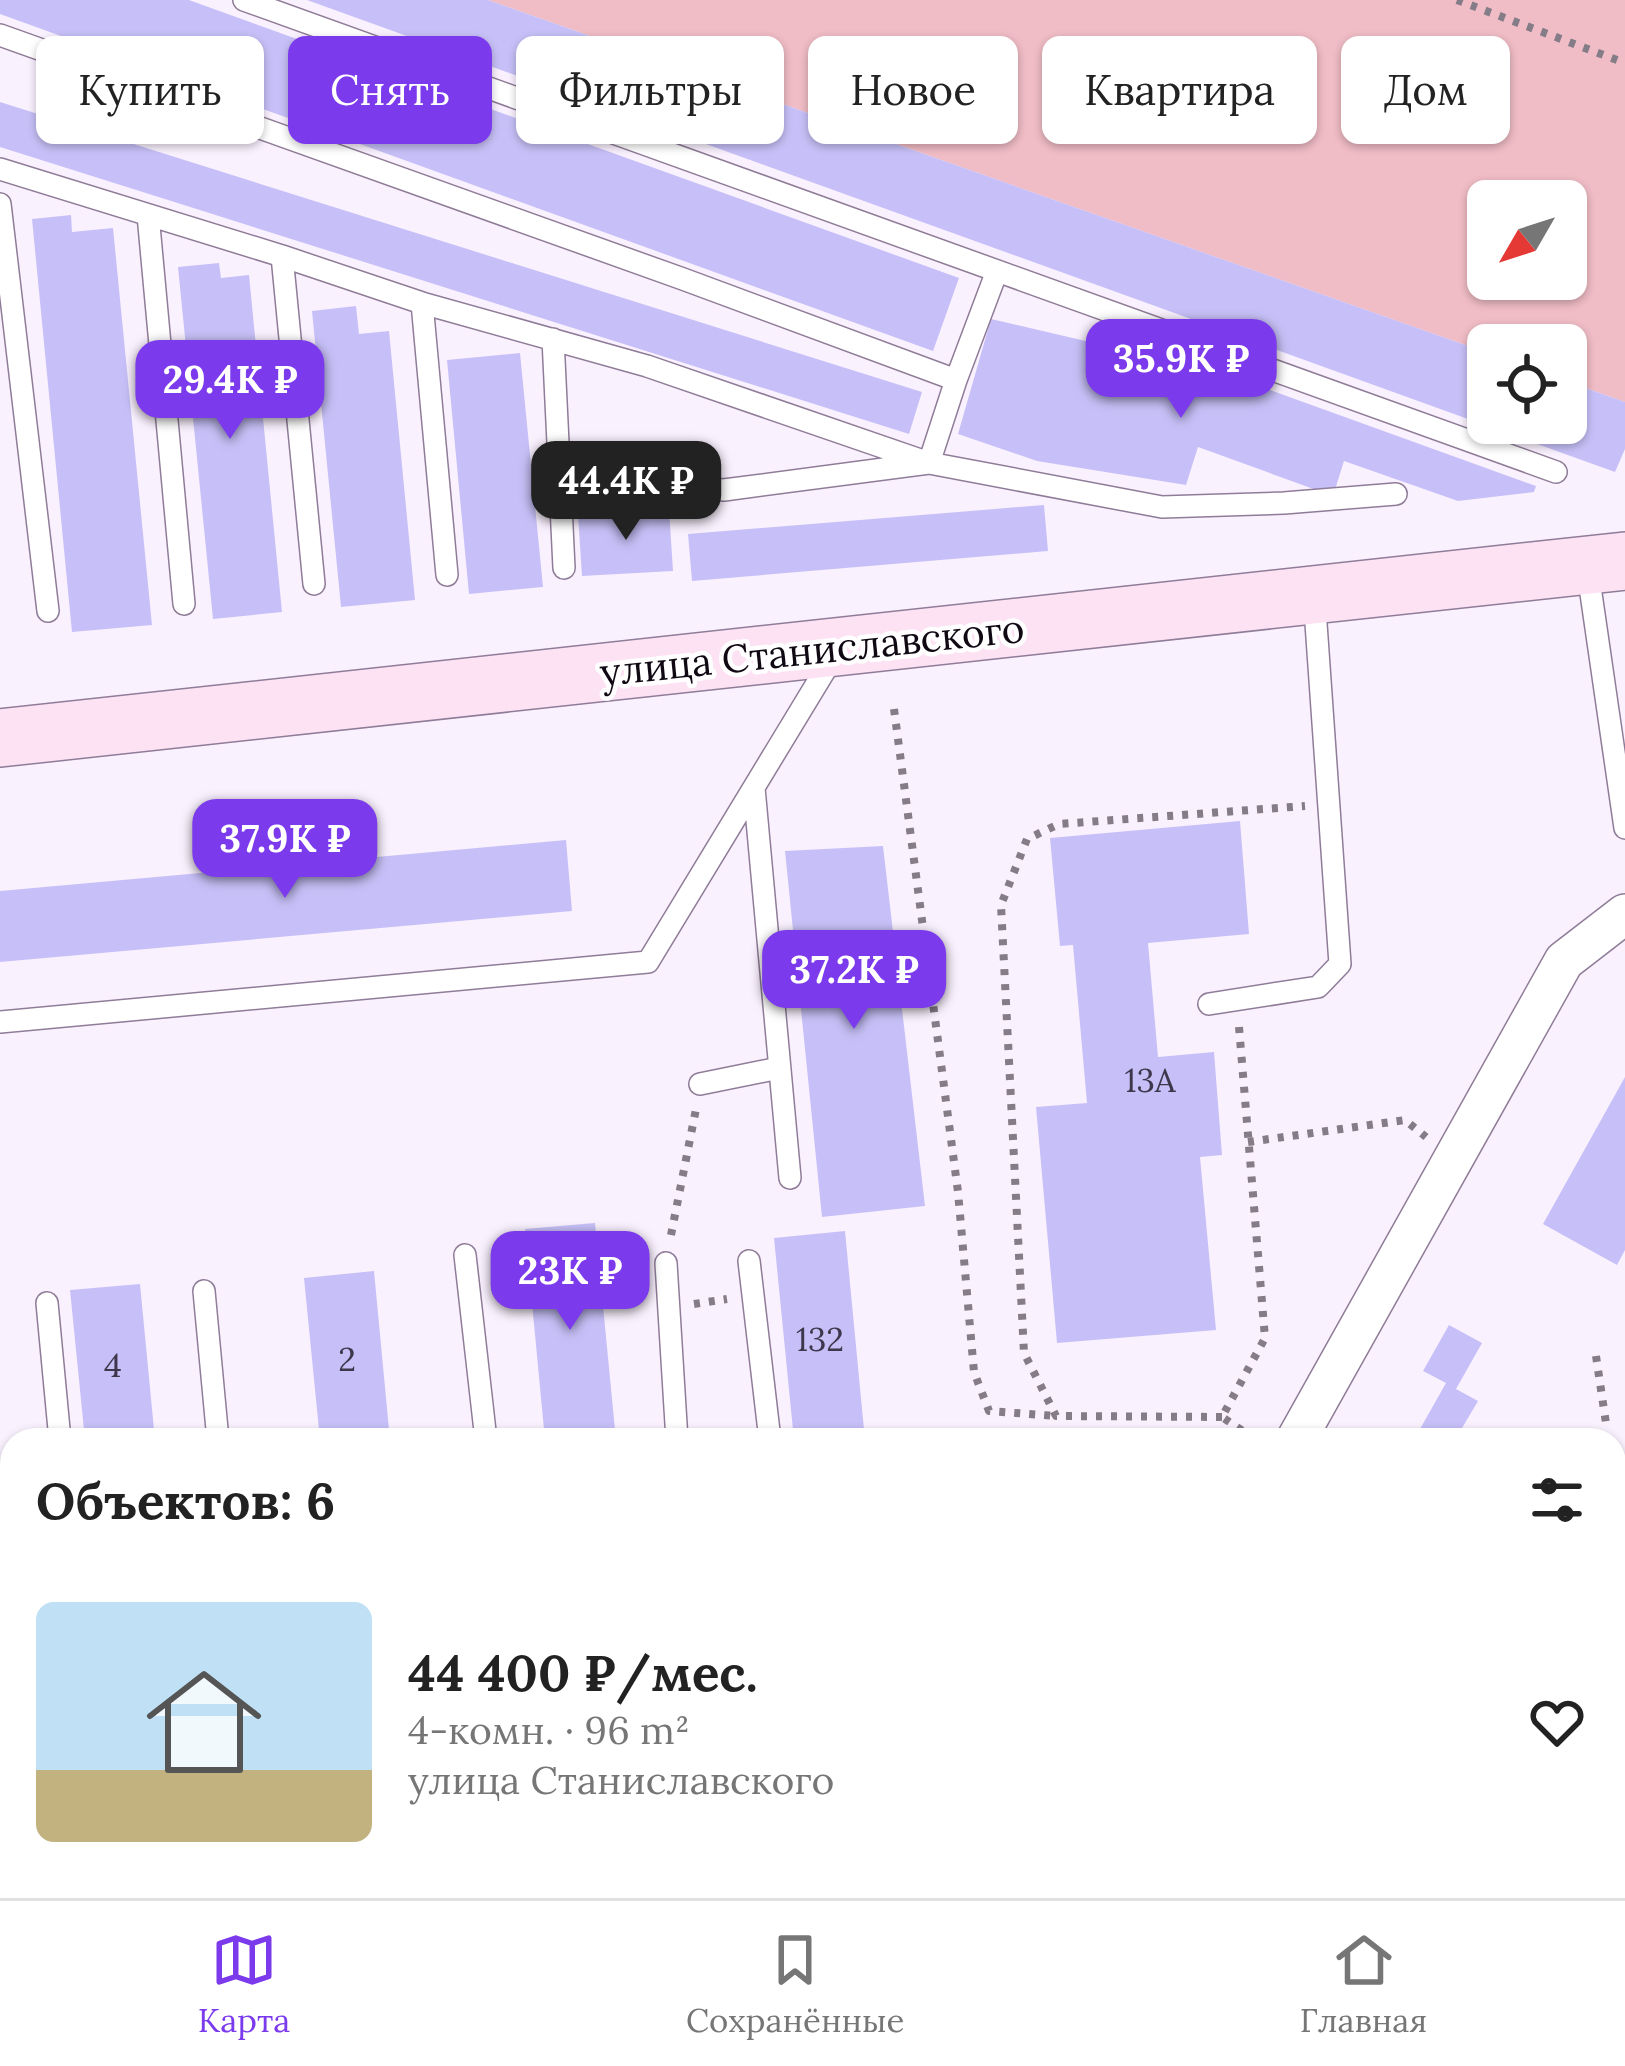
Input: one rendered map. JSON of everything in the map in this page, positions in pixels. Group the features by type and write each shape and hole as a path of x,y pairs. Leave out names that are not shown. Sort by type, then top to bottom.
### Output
{"main road":[{"name":"улица Станиславского","path":"0,738 1606,563"}],"street":[{"path":"1303,1428 1564,961 1625,914"}],"lane":[{"path":"244,0 1556,472"},
{"path":"0,35 956,380"},
{"path":"0,169 422,303 647,366 929,464 1162,507 1396,494"},
{"path":"0,205 48,611"},
{"path":"148,214 184,604"},
{"path":"282,256 314,584"},
{"path":"929,464 997,271"},
{"path":"422,303 447,575"},
{"path":"553,339 564,568"},
{"path":"560,479 724,490 929,464"},
{"path":"1606,563 1625,827"},
{"path":"1209,1004 1318,987 1340,964 1314,595"},
{"path":"0,1022 648,962 840,646"},
{"path":"754,787 790,1178"},
{"path":"700,1084 779,1068"},
{"path":"465,1255 485,1428"},
{"path":"749,1261 769,1428"},
{"path":"666,1262 676,1428"},
{"path":"204,1291 217,1428"},
{"path":"47,1303 59,1428"}],"path":[{"path":"1457,0 1625,63"},
{"path":"894,709 958,1192 974,1372 988,1411 1222,1417 1236,1428"},
{"path":"1056,1416 1024,1353 1001,904 1027,839 1059,824 1330,804"},
{"path":"1222,1417 1265,1338 1237,1000"},
{"path":"666,1262 700,1084"},
{"path":"1248,1142 1405,1120 1454,1159"},
{"path":"669,1308 753,1296"},
{"path":"1596,1356 1607,1428"}],"shaded area":[{"path":"488,0 1625,0 1625,402 1587,388 1587,324 1467,324 1467,346 896,144 1018,144 1018,36 808,36 808,113 784,104 784,36 590,36"}],"building":[{"path":"0,0 189,0 289,36 288,118 264,109 264,36 61,36 0,14"},
{"path":"307,0 488,0 590,36 516,36 516,75 492,67 492,36 407,36"},
{"path":"0,102 36,113 36,144 134,144 922,392 909,434 0,147"},
{"path":"784,104 808,113 808,144 896,144 1467,346 1467,419 706,144 784,144"},
{"path":"492,109 516,118 516,144 588,144 959,278 933,351 360,144 492,144"},
{"path":"71,215 72,232 113,228 152,625 72,632 32,219"},
{"path":"219,263 221,278 249,275 282,612 213,619 178,267"},
{"path":"356,306 359,334 389,331 415,600 341,607 312,311"},
{"path":"991,319 1223,373 1536,486 1534,492 1458,501 1344,461 1333,496 1198,447 1186,485 1037,461 958,434"},
{"path":"520,353 543,587 469,594 447,360"},
{"path":"1587,388 1625,402 1625,449 1615,472 1537,444 1587,444"},
{"path":"1044,505 1048,551 692,581 688,534"},
{"path":"669,509 673,571 582,576 578,515"},
{"path":"1240,821 1249,934 1148,943 1158,1057 1214,1052 1222,1155 1200,1157 1216,1330 1057,1343 1036,1107 1087,1103 1073,945 1060,946 1050,838"},
{"path":"566,840 572,911 0,962 0,891"},
{"path":"883,846 925,1206 822,1217 785,851"},
{"path":"1625,1077 1625,1250 1617,1265 1543,1224"},
{"path":"595,1223 615,1428 544,1428 525,1229"},
{"path":"845,1231 864,1428 793,1428 774,1238"},
{"path":"374,1271 389,1428 319,1428 304,1278"},
{"path":"140,1284 154,1428 84,1428 70,1290"},
{"path":"1449,1325 1482,1343 1456,1389 1478,1401 1462,1428 1421,1428 1446,1383 1423,1371"}]}
